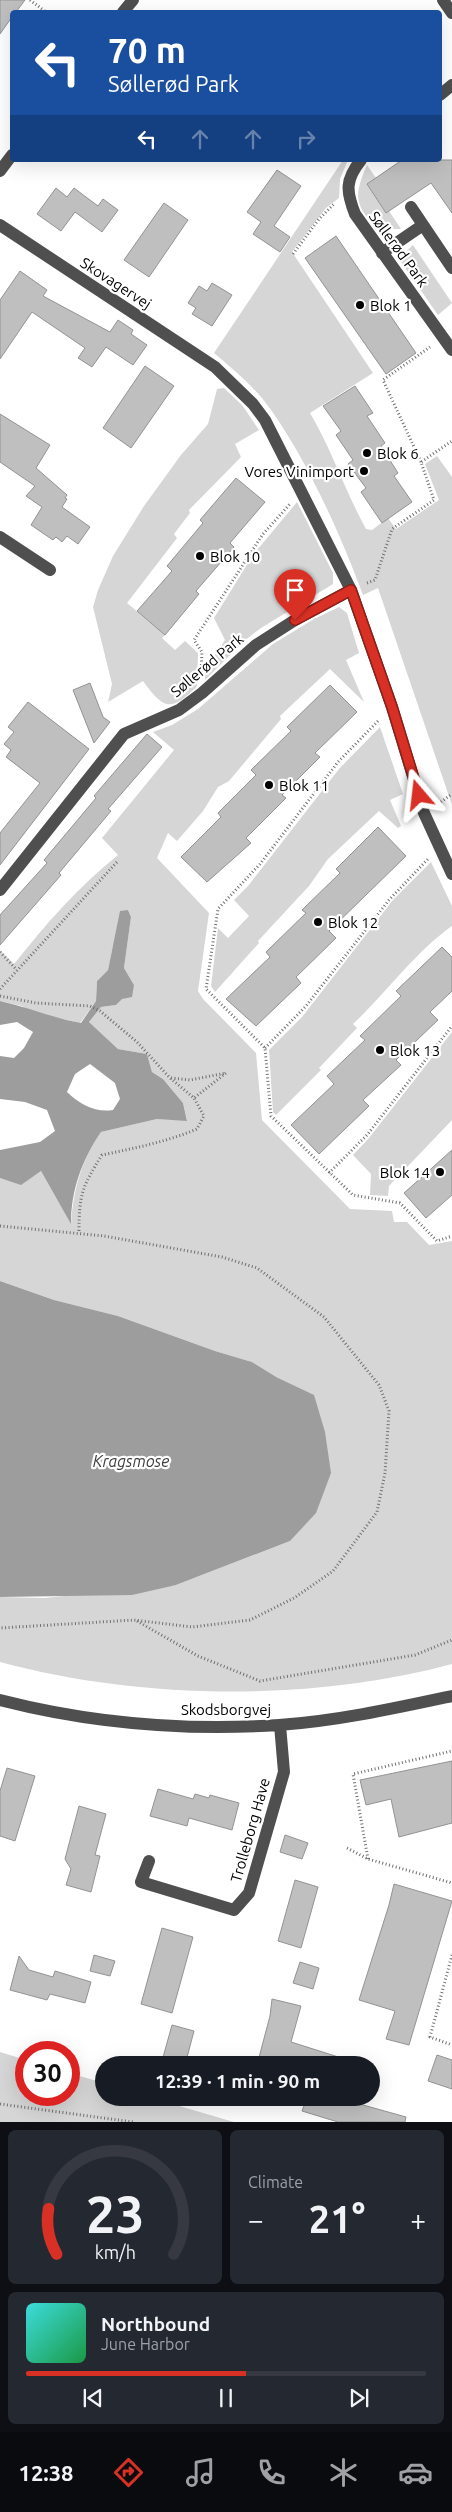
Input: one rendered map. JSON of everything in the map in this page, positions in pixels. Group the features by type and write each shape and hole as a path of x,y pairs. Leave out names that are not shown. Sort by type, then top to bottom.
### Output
{"street":[{"path":"443,0 452,13"},
{"path":"442,93 452,85"},
{"path":"0,171 10,158"},
{"path":"348,196 351,174 360,162"},
{"name":"Søllerød Park","path":"348,196 355,214 452,350"},
{"path":"411,207 452,268"},
{"name":"Skovagervej","path":"0,225 215,367 253,404 265,420 302,491"},
{"path":"382,253 423,225"},
{"path":"302,491 351,590 392,707 424,813 452,874"},
{"path":"0,537 50,570"},
{"name":"Søllerød Park","path":"0,890 124,734 179,710 202,694 256,645 295,620 351,590"},
{"name":"Skodsborgvej","path":"0,1700 42,1710 124,1721 196,1726 280,1725 396,1708 452,1696"},
{"name":"Trolleborg Have","path":"149,1861 141,1882 234,1910 249,1893 284,1772 280,1725"}],"path":[{"path":"30,0 43,10"},
{"path":"294,254 319,219 334,204 348,196"},
{"path":"351,590 375,580 392,529 434,500 420,462 383,380 429,348"},
{"path":"420,462 452,441"},
{"path":"202,694 200,680 202,652 194,640 263,534 302,491"},
{"path":"392,707 338,762 260,864 218,909 206,989 265,1048 271,1116 353,1195 400,1203 437,1240 452,1236"},
{"path":"265,1048 306,1006 389,900 439,848"},
{"path":"0,989 16,969 117,862"},
{"path":"0,952 16,969"},
{"path":"0,996 36,1003 90,1006 100,1011 137,1042 170,1078 194,1098 204,1116 197,1129 153,1145 102,1155 86,1181 79,1202 79,1233"},
{"path":"329,1173 367,1135 452,1026"},
{"path":"170,1078 190,1080 226,1073 194,1098"},
{"path":"0,1226 79,1233 222,1257 257,1268 324,1317 379,1385 389,1411 385,1473 377,1512 333,1571 294,1598 250,1620 192,1627 134,1620 0,1628"},
{"path":"134,1620 198,1656 260,1681 415,1655 452,1640"},
{"path":"368,1859 353,1774 452,1751"},
{"path":"347,1848 368,1859 452,1883"},
{"path":"452,1955 430,2037 452,2045"},
{"path":"0,2104 133,2122"}],"shaded area":[{"path":"342,162 347,162 340,179 339,198 326,208 292,252 373,373 310,413 366,529 372,530 388,518 396,529 439,500 425,464 437,456 452,477 452,805 378,588 363,595 332,519 292,442 262,398 214,353"},
{"path":"367,165 376,178 367,184 386,213 389,211 401,229 379,225 367,217 363,211 358,192"},
{"path":"413,245 452,303 438,315 401,262 401,256"},
{"path":"224,388 242,405 259,430 235,444 241,457 189,510 190,513 174,534 177,538 127,603 165,635 162,638 175,650 185,641 198,653 197,686 180,701 167,704 156,697 143,681 108,702 112,684 93,607 98,590 113,556 144,506 181,455 208,424 217,389"},
{"path":"297,502 333,573 333,584 261,628 244,641 205,680 205,670 225,640 214,618 253,555"},
{"path":"339,607 347,613 359,653 346,660 364,702 330,669 280,716 281,719 229,781 218,787 203,811 177,841 168,833 157,858 209,913 198,991 203,999 256,1053 262,1120 350,1209 392,1211 394,1222 407,1222 429,1245 452,1241 452,1664 398,1676 342,1685 226,1692 110,1684 54,1675 0,1662 0,1597 44,1598 176,1585 290,1541 278,1378 252,1362 215,1351 118,1316 54,1300 0,1281 0,1178 21,1184 41,1171 71,1223 74,1198 80,1175 88,1154 101,1132 157,1119 187,1120 183,1103 163,1079 152,1072 147,1054 118,1049 89,1022 101,1007 116,1005 134,985 124,968 131,917 128,910 113,946 108,970 97,981 96,1001 80,1023 31,1012 22,1006 0,1001 0,950 14,964 63,906 118,855 102,838 174,750 153,732 172,725 198,709 273,644 314,619"},
{"path":"380,727 403,794 390,800 401,826 398,828 379,811 328,859 309,886 258,941 259,943 215,992 211,986 218,928 228,938 249,916 234,900 248,886 339,769"},
{"path":"431,862 452,906 452,926 425,948 353,1024 357,1028 319,1068 321,1070 276,1115 273,1112 269,1050 302,1017 393,900"},
{"path":"452,1032 452,1120 389,1186 388,1196 370,1195 371,1174 353,1155 369,1138"},
{"path":"0,2052 15,2057 15,2106 80,2106 80,2076 95,2080 95,2106 179,2106 234,2122 0,2122"}],"water":[{"path":"128,910 131,917 124,968 134,985 132,997 122,999 116,1005 101,1007 89,1022 118,1049 147,1054 152,1072 163,1079 183,1103 187,1121 157,1119 101,1132 88,1153 75,1187 71,1224 41,1171 21,1185 0,1178 0,1150 40,1142 55,1131 47,1110 25,1102 0,1099 0,1056 14,1058 24,1048 33,1032 17,1022 0,1025 0,1001 81,1023 96,1001 97,981 108,970 120,911","holes":["90,1064 115,1083 120,1099 113,1110 107,1111 88,1107 67,1092 75,1074"]},
{"name":"Kragsmose","path":"0,1281 54,1300 118,1316 215,1351 252,1362 278,1378 314,1395 325,1432 331,1473 316,1513 290,1541 176,1585 132,1595 0,1597"}],"building":[{"path":"0,0 25,0 18,10 10,10 10,20 0,34"},
{"path":"442,160 452,160 452,213 431,183 386,213 367,184 399,162 442,162"},
{"path":"277,170 301,186 274,226 290,237 280,252 253,234 261,222 247,212"},
{"path":"56,188 67,197 74,188 98,206 103,199 118,210 102,232 75,212 61,231 37,214"},
{"path":"164,203 188,220 149,277 124,260"},
{"name":"Blok 1","path":"336,236 416,353 386,374 305,258"},
{"path":"20,271 47,290 43,296 110,332 118,320 133,330 131,334 147,345 133,365 106,347 92,367 78,358 85,348 32,312 0,359 0,300"},
{"path":"212,283 232,295 212,326 192,314 196,308 188,303 199,286 207,291"},
{"path":"145,366 174,386 131,448 103,428"},
{"name":"Blok 6","path":"355,386 373,413 367,416 385,443 381,446 398,473 394,476 412,502 382,523 361,492 366,488 348,464 353,460 336,435 341,431 323,406"},
{"path":"0,414 50,445 36,468 67,495 65,498 67,499 62,507 90,527 78,544 67,536 62,542 56,537 53,540 31,525 42,507 26,496 35,486 0,462"},
{"name":"Blok 10","path":"236,478 265,502 230,543 234,547 196,591 199,594 165,635 137,611 172,571 167,566 203,523 200,520"},
{"path":"90,683 103,717 110,722 94,743 73,690"},
{"name":"Blok 11","path":"330,685 357,712 315,753 320,757 282,795 286,798 246,838 251,843 207,882 181,857 221,817 218,813 256,775 251,770 291,731 287,727"},
{"path":"28,702 89,749 0,865 0,833 40,783 6,757 11,750 4,744 14,732 8,727"},
{"path":"147,734 162,747 108,809 111,811 59,873 61,875 0,945 0,915 47,863 44,860 96,798 94,796"},
{"name":"Blok 12","path":"378,827 406,856 329,931 336,938 296,977 301,983 256,1026 226,999 270,957 266,952 306,913 302,910 340,873 336,869"},
{"name":"Blok 13","path":"442,947 452,957 452,991 430,1012 438,1020 396,1060 401,1065 363,1100 369,1106 319,1154 291,1125 334,1084 327,1076 365,1040 360,1036 401,996 396,991"},
{"name":"Blok 14","path":"452,1150 452,1195 426,1218 404,1193"},
{"path":"452,1761 452,1823 399,1837 391,1799 366,1805 360,1780"},
{"path":"7,1768 35,1776 15,1841 0,1836 0,1791"},
{"path":"158,1789 193,1799 195,1794 209,1798 210,1795 239,1803 232,1830 189,1818 187,1826 150,1816"},
{"path":"79,1806 106,1814 95,1855 100,1856 91,1892 66,1885 71,1869 65,1859"},
{"path":"285,1835 308,1843 302,1859 280,1852"},
{"path":"295,1880 318,1887 301,1948 278,1941"},
{"path":"394,1884 452,1901 409,2045 386,2039 395,2011 359,2000"},
{"path":"162,1928 193,1937 172,2013 141,2004"},
{"path":"94,1955 115,1961 110,1976 90,1971"},
{"path":"19,1956 29,1970 53,1977 55,1971 91,1982 85,2003 50,1994 47,2000 10,1990"},
{"path":"300,1962 319,1968 313,1989 293,1983"},
{"path":"272,1999 301,2006 291,2042 335,2056 259,2056 270,2016"},
{"path":"172,2025 194,2031 187,2056 163,2056"},
{"path":"437,2055 452,2060 452,2089 428,2081"},
{"path":"304,2106 367,2106 406,2117 405,2122 338,2122 302,2111"}],"place":[{"name":"Blok 1","path":"360,305"},
{"name":"Blok 6","path":"367,453"},
{"name":"Vores Vinimport","path":"364,471"},
{"name":"Blok 10","path":"200,556"},
{"name":"Blok 11","path":"269,785"},
{"name":"Blok 12","path":"318,922"},
{"name":"Blok 13","path":"380,1050"},
{"name":"Blok 14","path":"440,1172"}],"route":[{"path":"295,620 351,590 392,707 419,795"}]}
